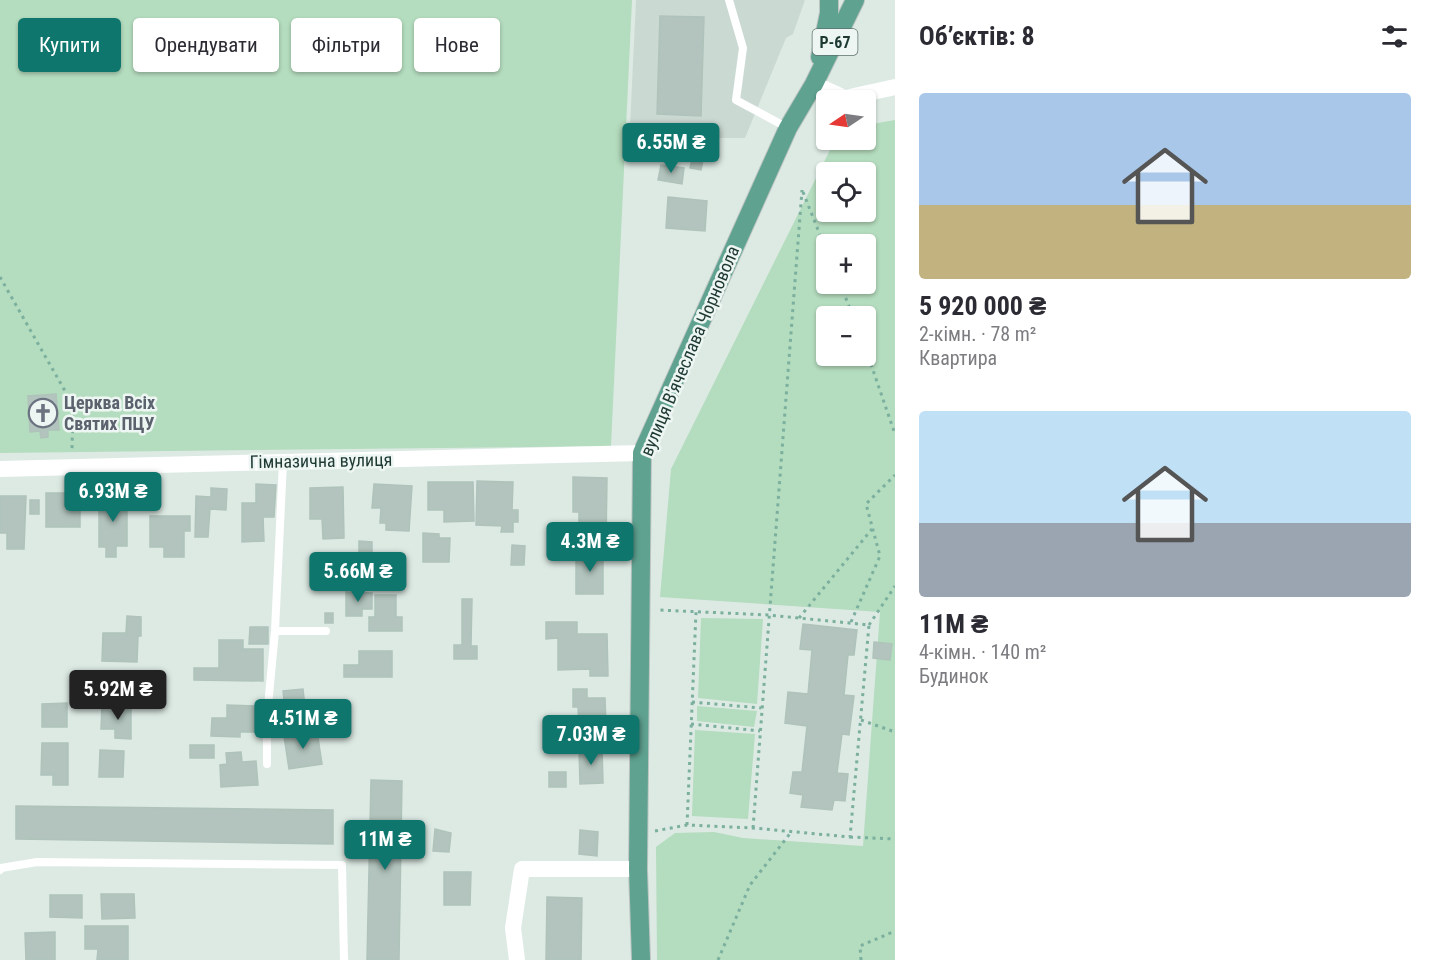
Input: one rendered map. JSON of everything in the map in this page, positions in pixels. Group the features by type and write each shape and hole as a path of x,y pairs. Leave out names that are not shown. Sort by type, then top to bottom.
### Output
{"main road":[{"name":"Р-67","path":"814,84 829,13 829,0"},
{"name":"Р-67","path":"814,84 855,0"},
{"name":"вулиця В'ячеслава Чорновола","path":"641,960 638,869 642,453 788,128 814,84"}],"street":[{"path":"814,84 844,98 895,87"},
{"name":"Гімназична вулиця","path":"0,469 642,453"},
{"path":"517,960 513,928 522,869 638,869"}],"lane":[{"path":"729,0 743,48 736,100 788,128"},
{"path":"267,764 267,717 275,631 283,462"},
{"path":"275,631 326,631"},
{"path":"0,870 36,861 342,865 344,960"}],"path":[{"path":"753,828 802,190 820,234"},
{"path":"0,277 73,405 71,467"},
{"path":"872,366 895,434"},
{"path":"851,622 880,556 866,504 895,475"},
{"path":"799,618 873,528"},
{"path":"850,837 869,625 895,585"},
{"path":"642,610 769,615 869,625"},
{"path":"687,825 696,612"},
{"path":"692,702 761,708"},
{"path":"861,720 895,732"},
{"path":"691,724 760,731"},
{"path":"639,832 662,831 687,825 895,839"},
{"path":"718,960 750,885 792,831"},
{"path":"861,960 860,946 895,931"}],"shaded area":[{"path":"636,0 805,0 793,34 786,38 745,138 654,138 630,126"}],"green space":[{"path":"0,0 632,0 611,446 0,453"},
{"path":"895,120 895,960 657,960 656,847 675,833 714,832 743,838 863,846 880,612 660,597 671,469 816,178 816,222 876,222 876,162 824,162 830,150 876,150 876,123"},
{"path":"701,618 763,619 757,704 698,698"},
{"path":"697,706 757,711 754,727 697,721"},
{"path":"695,730 755,734 748,819 692,816"}],"building":[{"path":"660,16 704,17 701,116 657,114"},
{"path":"694,152 704,155 701,170 690,168"},
{"path":"661,165 684,168 682,184 658,180"},
{"path":"668,197 707,201 705,231 666,228"},
{"name":"Церква Всіх Святих ПЦУ","path":"56,394 59,430 48,430 48,437 41,438 40,431 30,432 28,396"},
{"path":"573,477 607,478 606,542 590,541 591,533 579,533 579,512 573,512"},
{"path":"477,481 513,482 512,510 518,510 518,522 513,522 513,532 501,532 502,526 476,525"},
{"path":"428,482 473,482 474,521 444,522 444,510 428,510"},
{"path":"256,484 276,485 274,517 263,517 264,541 242,542 242,503 256,503"},
{"path":"374,484 412,486 409,531 386,530 386,523 380,523 381,508 372,508"},
{"path":"343,487 344,538 323,539 322,519 310,519 310,488"},
{"path":"211,488 227,489 226,510 210,509 208,537 195,537 196,496 211,497"},
{"path":"46,493 80,493 80,527 46,527"},
{"path":"99,495 127,495 127,546 116,546 116,557 106,557 106,547 99,547"},
{"path":"0,496 26,496 24,549 7,549 7,533 0,533"},
{"path":"30,500 39,500 39,514 30,514"},
{"path":"150,516 190,516 190,531 184,531 184,557 164,557 164,547 150,547"},
{"path":"423,533 439,534 439,538 450,538 449,562 423,562"},
{"path":"359,541 372,542 372,580 350,580 351,560 359,560"},
{"path":"512,545 525,546 524,565 511,565"},
{"path":"588,548 603,548 603,594 576,594 576,559 588,559"},
{"path":"313,554 321,555 320,567 312,566"},
{"path":"346,592 372,593 372,609 362,609 362,616 346,616"},
{"path":"375,595 396,595 396,617 402,617 402,631 369,631 369,617 375,617"},
{"path":"462,599 472,599 471,646 477,646 477,659 454,659 454,645 462,645"},
{"path":"325,613 333,613 333,623 325,623"},
{"path":"127,616 141,617 137,662 102,661 103,633 126,633"},
{"path":"546,622 577,622 577,634 607,634 608,676 590,676 590,669 558,670 558,638 546,639"},
{"path":"803,624 857,630 854,655 848,655 844,695 854,696 849,735 842,734 837,773 848,774 845,801 834,800 832,810 801,807 803,795 790,793 793,772 802,772 807,726 785,723 788,692 808,694 812,650 800,649"},
{"path":"250,627 268,627 268,644 249,644"},
{"path":"219,640 243,640 243,649 263,649 263,681 194,680 194,668 219,668"},
{"path":"874,642 892,644 890,660 873,658"},
{"path":"359,651 392,651 392,677 344,677 344,665 359,665"},
{"path":"303,689 306,716 286,718 283,691"},
{"path":"573,689 587,689 587,698 605,698 606,727 579,727 578,707 573,707"},
{"path":"67,703 67,727 42,727 42,704"},
{"path":"227,705 256,706 256,732 240,732 240,737 211,736 212,718 227,718"},
{"path":"102,706 131,706 131,739 115,738 115,729 101,729"},
{"path":"317,731 322,764 289,769 284,736"},
{"path":"561,732 579,735 578,747 559,744"},
{"path":"42,743 68,743 68,785 53,785 53,775 41,775"},
{"path":"190,745 214,745 214,758 190,758"},
{"path":"602,748 603,783 580,784 579,749"},
{"path":"100,750 124,751 123,777 99,777"},
{"path":"241,752 242,762 256,761 258,785 221,787 220,765 227,764 226,753"},
{"path":"549,772 566,772 566,787 549,787"},
{"path":"371,780 402,781 399,960 367,960"},
{"path":"16,806 333,810 333,844 16,839"},
{"path":"435,829 451,833 449,852 433,851"},
{"path":"580,830 598,832 597,856 579,854"},
{"path":"444,872 471,872 470,905 444,905"},
{"path":"101,894 134,894 135,918 102,919"},
{"path":"50,895 82,895 82,918 50,917"},
{"path":"547,897 582,898 581,960 546,960"},
{"path":"85,926 128,926 128,960 97,960 98,949 85,949"},
{"path":"55,932 55,960 26,960 25,933"}],"place":[{"name":"Церква Всіх Святих ПЦУ","path":"43,413"}]}
